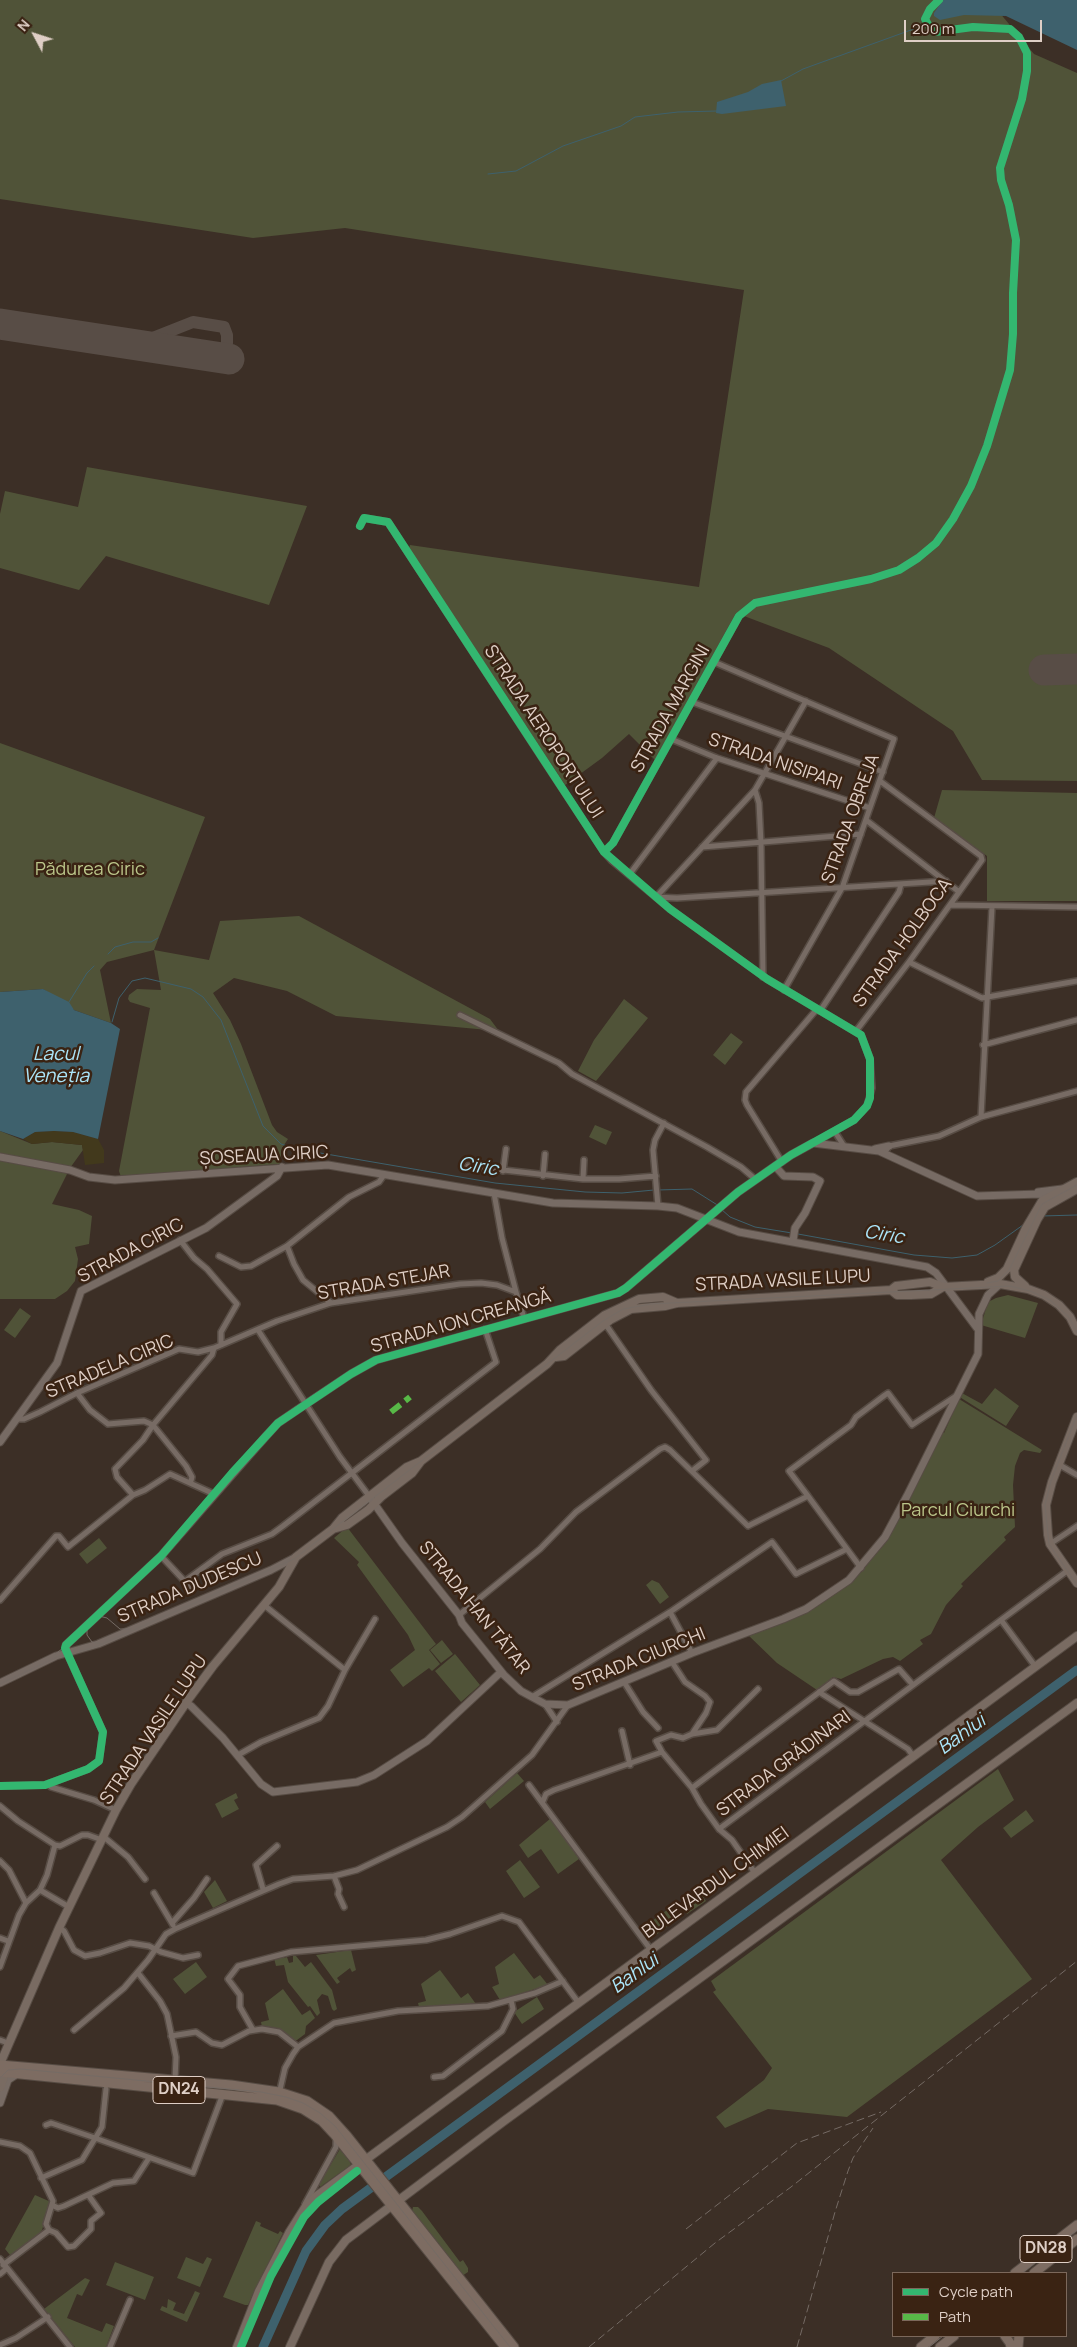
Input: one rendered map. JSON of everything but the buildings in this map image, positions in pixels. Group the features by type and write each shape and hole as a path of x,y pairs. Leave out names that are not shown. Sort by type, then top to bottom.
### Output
{"main road":[{"path":"1028,1289 1017,1281 1014,1270 1034,1219 1040,1208 1048,1200 1062,1189 1077,1182"},
{"path":"1048,1200 1077,1189"},
{"path":"983,1285 998,1278 1007,1269 1026,1228 1034,1219"},
{"name":"STRADA VASILE LUPU","path":"333,1529 348,1525 412,1473 421,1461 556,1357 564,1356 603,1321 612,1310 639,1299 663,1298 677,1302 891,1290 896,1286 930,1282 945,1287 1000,1284 1028,1289 1044,1295 1059,1305 1070,1317 1077,1331"},
{"name":"STRADA VASILE LUPU","path":"891,1290 897,1295 931,1294 945,1287"},
{"path":"1077,1417 1058,1464 1046,1502 1050,1544 1077,1583"},
{"name":"STRADA VASILE LUPU","path":"0,2088 2,2066 8,2043 59,1928 116,1810 131,1784 213,1666 280,1587 296,1557 333,1529 342,1518 406,1467 421,1461"},
{"name":"BULEVARDUL CHIMIEI","path":"237,2347 259,2291 299,2216 315,2197 366,2163 578,2002 913,1756 1033,1663 1077,1636"},
{"path":"290,2347 334,2254 346,2240 462,2151 1077,1703"},
{"name":"DN24","path":"2,2066 17,2074 223,2094 278,2096 322,2121 366,2163"},
{"name":"DN24","path":"2,2066 175,2080 307,2102 321,2110 334,2122 388,2195 514,2347"},
{"name":"DN24","path":"395,2203 505,2347"},
{"name":"DN28","path":"1016,2272 1077,2225"},
{"name":"DN28","path":"1035,2272 1077,2239"},
{"path":"921,2347 935,2337"},
{"path":"940,2347 953,2337"}],"street":[{"name":"STRADA MARGINI","path":"604,852 613,843 739,616 755,603 871,579 899,570 918,558 936,543 953,519 971,486 987,446 1010,370 1016,240 1009,205 1000,180 1000,168 1022,98 1027,71 1027,53 1019,37 1010,29 973,28 935,32 931,30 925,19 930,9 939,0"},
{"name":"STRADA AEROPORTULUI","path":"360,526 364,518 388,522 604,852 656,898 763,977 856,1031"},
{"name":"STRADA MARGINI","path":"714,662 806,702"},
{"path":"692,702 883,772"},
{"path":"656,898 755,790 806,702"},
{"name":"STRADA OBREJA","path":"784,990 842,888 894,739 806,702"},
{"name":"STRADA NISIPARI","path":"671,739 717,758 870,808"},
{"path":"628,875 717,758"},
{"name":"STRADA HOLBOCA","path":"813,1143 835,1132 862,1113 870,1098 870,1059 864,1040 856,1031 951,905 958,891 982,860 981,856 880,781"},
{"path":"755,790 759,803 761,843 763,977"},
{"path":"866,820 958,891"},
{"path":"701,847 861,834"},
{"path":"656,898 946,881"},
{"path":"793,1239 795,1228 805,1213 820,1181 813,1177 784,1176 747,1106 745,1100 746,1092 819,1010 899,892 901,884"},
{"path":"951,905 1077,907"},
{"path":"981,1118 992,907"},
{"path":"909,962 982,998 1077,981"},
{"path":"460,1014 536,1050 572,1074 741,1167 755,1179"},
{"path":"984,1045 1077,1020"},
{"path":"813,1143 872,1150 889,1148 939,1136 981,1118 1077,1091"},
{"path":"658,1203 653,1150 655,1140 664,1123"},
{"path":"835,1132 844,1146"},
{"name":"STRADA ION CREANGĂ","path":"0,1683 54,1657 66,1649 74,1637 161,1556 278,1423 351,1374 376,1360 485,1328 618,1293 755,1179 813,1143"},
{"path":"503,1171 506,1148"},
{"path":"889,1148 894,1157 977,1196 1040,1194 1048,1200"},
{"path":"542,1176 545,1154"},
{"name":"ȘOSEAUA CIRIC","path":"0,1157 115,1180 328,1165 569,1204 658,1203 685,1210 706,1221 739,1232 793,1239 918,1264 936,1272 945,1287"},
{"path":"583,1179 584,1160"},
{"path":"468,1166 542,1176 583,1179 656,1178"},
{"name":"STRADA CIRIC","path":"0,1442 60,1357 81,1291 206,1228 277,1176 282,1168"},
{"path":"219,1256 232,1264 245,1268 287,1246 349,1197 379,1182 384,1175"},
{"path":"1030,1195 1037,1192 1062,1189"},
{"path":"494,1193 502,1238 524,1318"},
{"path":"1030,1195 1038,1198 1040,1208"},
{"path":"180,1240 194,1258 207,1269 237,1304 221,1332 222,1345"},
{"path":"287,1246 303,1280 331,1303"},
{"name":"STRADA STEJAR","path":"214,1348 277,1321 331,1303 376,1295 481,1282 497,1285 516,1292"},
{"name":"STRADA CIURCHI","path":"74,2030 124,1988 138,1973 166,1934 263,1889 293,1879 347,1874 385,1858 454,1822 532,1755 568,1705 692,1653 747,1634 806,1609 849,1580 861,1568 888,1532 978,1354 980,1343 977,1328 979,1314 988,1295 1000,1284"},
{"path":"983,1285 988,1295"},
{"path":"945,1287 977,1328"},
{"path":"603,1321 651,1390 706,1460 692,1471"},
{"path":"185,1581 222,1554 272,1534 496,1362 485,1328"},
{"path":"258,1330 369,1496"},
{"path":"132,1495 117,1477 115,1469 143,1440 153,1425 208,1360 214,1348"},
{"name":"STRADELA CIRIC","path":"18,1418 24,1419 76,1393 179,1349 198,1352 214,1348"},
{"path":"76,1393 90,1410 108,1424 144,1421 153,1425 186,1466 192,1477 191,1482"},
{"path":"861,1568 789,1471 851,1425 856,1417 888,1393 912,1424 956,1396"},
{"path":"459,1615 540,1549 576,1512 665,1447 748,1526 808,1496"},
{"path":"1058,1464 1077,1475"},
{"path":"0,1600 56,1536 60,1536 68,1547 132,1495 145,1490 170,1474 214,1494"},
{"name":"STRADA HAN TĂTAR","path":"369,1496 459,1615 462,1623 501,1672 521,1691 545,1704 568,1705"},
{"path":"1050,1544 1077,1526"},
{"path":"532,1697 670,1612 772,1542 796,1574 847,1549"},
{"path":"161,1556 192,1589"},
{"name":"STRADA DUDESCU","path":"66,1649 98,1644 271,1570 296,1557"},
{"name":"STRADA GRĂDINARI","path":"720,1829 1067,1571"},
{"path":"264,1605 345,1670"},
{"path":"670,1612 692,1653"},
{"path":"238,1755 261,1742 319,1718 328,1706 345,1670 376,1618"},
{"path":"1001,1620 1033,1663"},
{"path":"0,1786 26,1787 49,1784 88,1769 99,1761 103,1732 66,1649"},
{"path":"672,1662 685,1682 705,1696 710,1702 706,1713 692,1734"},
{"path":"692,1788 834,1681 850,1692 864,1690 897,1668 903,1671 913,1685"},
{"path":"186,1703 238,1755 261,1784 273,1792 357,1782 374,1776 427,1740 501,1672"},
{"path":"624,1682 643,1712 658,1728"},
{"path":"755,1873 732,1840 720,1829 692,1788 662,1752 656,1741 659,1738 671,1735 683,1738 692,1734 717,1730 758,1689"},
{"name":"STRADA GRĂDINARI","path":"819,1692 908,1748 913,1756"},
{"path":"545,1704 557,1722"},
{"path":"622,1731 630,1765"},
{"path":"543,1801 546,1794 554,1790 630,1765 662,1752"},
{"path":"49,1784 58,1790 94,1800 116,1810"},
{"path":"529,1785 543,1801 651,1950"},
{"path":"0,1806 18,1821 55,1845 60,1846 88,1834 103,1838 128,1857 145,1879"},
{"path":"0,1967 8,1941 26,1903 40,1890 48,1876 55,1845"},
{"path":"263,1889 256,1865 277,1846"},
{"path":"0,1861 9,1870 26,1903"},
{"path":"334,1876 338,1894 344,1907"},
{"path":"172,1923 194,1898 207,1879"},
{"path":"40,1890 69,1907"},
{"path":"154,1894 175,1929"},
{"path":"253,2030 239,2002 240,1995 228,1979 238,1966 291,1952 371,1946 432,1938 490,1919 508,1916 519,1922 578,2002"},
{"path":"59,1928 64,1931 74,1950 84,1956 130,1943 149,1946 154,1950 183,1958 198,1955"},
{"path":"0,1938 8,1941"},
{"path":"138,1973 162,2004 167,2014 176,2057 175,2080"},
{"path":"278,2096 285,2068 298,2047 326,2027 342,2021 398,2011 477,2007 511,2000 549,1988 563,1981"},
{"path":"434,2078 443,2076 502,2031 513,2009 511,2000"},
{"path":"171,2036 196,2032 212,2042 222,2045 253,2030 262,2029 279,2032 298,2047"},
{"path":"0,2040 8,2043"},
{"path":"0,2104 8,2080 17,2074"},
{"path":"41,2178 81,2161 102,2127 106,2089"},
{"path":"46,2125 51,2123 193,2173 223,2094"},
{"path":"299,2216 336,2147 335,2135"},
{"path":"0,2142 26,2149 53,2201 46,2224 68,2247 74,2246 91,2229 90,2221 101,2213 89,2196"},
{"path":"52,2205 58,2208 89,2196 113,2183 134,2181 149,2158"},
{"path":"0,2274 3,2264 50,2230"},
{"path":"3,2264 48,2317 70,2347"},
{"path":"110,2347 130,2300"},
{"path":"0,2346 48,2317"}],"green space":[{"path":"0,0 989,0 1034,54 1077,73 1077,781 982,780 953,731 829,648 736,613 655,760 629,734 602,758 565,785 409,548 410,545 699,587 744,290 345,228 253,238 0,199"},
{"path":"87,467 307,506 269,605 106,556 79,590 0,568 0,514 5,491 78,507"},
{"name":"Pădurea Ciric","path":"0,743 205,817 154,950 107,962 100,970 111,1023 74,1010 43,989 0,992"},
{"path":"942,790 1077,793 1077,901 987,901 987,856 934,818"},
{"path":"299,916 490,1019 499,1031 336,1016 287,991 234,978 213,993 230,1020 241,1044 272,1125 277,1132 288,1139 282,1148 280,1164 121,1177 119,1171 150,1008 130,1002 128,999 129,995 137,989 161,990 154,950 209,960 220,921"},
{"path":"624,999 648,1018 596,1081 578,1071 594,1040"},
{"path":"731,1033 743,1042 725,1065 713,1055"},
{"path":"595,1125 612,1132 606,1145 589,1137"},
{"path":"0,1131 32,1144 52,1142 82,1145 83,1150 70,1168 52,1204 79,1210 92,1216 89,1244 75,1247 78,1259 75,1281 67,1291 55,1299 0,1299"},
{"path":"1008,1295 1038,1303 1025,1338 981,1325 988,1302"},
{"path":"20,1308 31,1316 15,1338 4,1330"},
{"path":"995,1388 1019,1406 1006,1426 958,1396 960,1392 982,1404"},
{"name":"Parcul Ciurchi","path":"959,1399 1042,1450 1040,1453 1024,1450 1020,1453 1015,1466 1013,1485 1015,1527 1004,1537 1006,1540 961,1584 963,1586 946,1605 931,1634 920,1640 923,1644 900,1661 893,1657 883,1659 841,1679 833,1677 817,1690 777,1663 747,1634 829,1594 872,1555 940,1431 944,1433"},
{"path":"347,1527 436,1644 429,1650 440,1664 432,1671 429,1668 403,1687 390,1670 415,1650 408,1635 357,1565 359,1562 334,1538"},
{"path":"99,1538 107,1548 87,1564 79,1554"},
{"path":"652,1580 659,1583 669,1597 660,1604 646,1585"},
{"path":"442,1640 453,1654 441,1663 430,1650"},
{"path":"455,1654 480,1685 461,1702 435,1671"},
{"path":"998,1769 1014,1800 978,1827 941,1860 1032,1979 847,2117 768,2109 725,2128 716,2117 764,2080 772,2068 713,1992 716,1990 711,1981"},
{"path":"517,1773 524,1781 490,1809 485,1802"},
{"path":"236,1793 238,1798 234,1800 239,1809 222,1818 215,1804"},
{"path":"1026,1810 1034,1821 1011,1838 1003,1828"},
{"path":"551,1818 579,1859 558,1874 541,1849 528,1858 519,1845"},
{"path":"520,1860 540,1887 524,1898 506,1871"},
{"path":"215,1880 227,1901 213,1908 204,1892"},
{"path":"699,1891 706,1901 687,1914 680,1905"},
{"path":"667,1910 675,1921 653,1937 645,1926"},
{"path":"351,1950 356,1970 352,1972 350,1968 337,1978 340,1982 337,1984 316,1955"},
{"path":"514,1953 534,1979 540,1975 548,1985 500,2000 492,1987 499,1984 495,1967"},
{"path":"284,1955 284,1958 287,1957 289,1963 293,1962 293,1956 296,1956 305,1967 311,1962 332,1990 337,2009 334,2011 332,2009 328,1996 322,1994 317,2000 320,2013 317,2016 310,2006 308,2007 288,1982 284,1965 276,1966 274,1958"},
{"path":"196,1962 207,1977 185,1994 173,1979"},
{"path":"440,1970 461,1998 468,1993 476,2004 419,2007 418,2003 426,2001 421,1984"},
{"path":"283,1989 302,2015 310,2010 315,2018 306,2026 305,2034 297,2040 293,2040 280,2030 262,2027 261,2022 269,2020 265,2003"},
{"path":"537,1997 544,2009 522,2024 514,2012"},
{"path":"340,2149 351,2165 320,2187 319,2184"},
{"path":"35,2195 51,2202 42,2230 38,2236 10,2255 5,2249"},
{"path":"413,2207 418,2207 422,2211 460,2262 463,2260 468,2268 468,2272 462,2276 412,2211"},
{"path":"256,2221 261,2223 260,2226 278,2234 280,2231 283,2233 248,2305 245,2305 223,2297"},
{"path":"186,2257 203,2264 207,2257 212,2259 200,2287 177,2278"},
{"path":"115,2262 154,2277 145,2300 106,2285"},
{"path":"85,2278 90,2280 82,2296 77,2294 67,2318 102,2332 106,2323 114,2326 106,2347 75,2347 44,2309"},
{"path":"195,2291 200,2293 187,2322 160,2310 162,2306 167,2308 168,2299 176,2303 173,2310 184,2314"}],"sand":[{"path":"35,1132 73,1132 98,1139 104,1150 104,1163 85,1165 82,1145 52,1142 32,1144 23,1139"}],"water":[{"path":"943,0 1077,0 1077,50 1006,16 964,15 940,20 934,16 934,13"},
{"path":"781,80 786,106 722,114 716,113 717,102 748,92 762,84"},
{"name":"Lacul Veneția","path":"43,989 69,1002 74,1010 111,1023 120,1029 98,1139 73,1132 54,1131 35,1132 23,1139 0,1131 0,992"}],"waterway":[{"path":"781,81 803,69 922,26"},
{"path":"488,174 516,171 563,146 621,126 635,117 678,112 717,111"},
{"path":"108,954 115,947 133,942 151,942 158,938"},
{"path":"69,1002 87,973 94,966"},
{"name":"Ciric","path":"112,1022 119,998 132,981 145,978 191,989 203,997 221,1020 263,1126 281,1144 297,1149 495,1183 585,1192 622,1193 654,1190"},
{"name":"Ciric","path":"658,1190 692,1189 719,1206"},
{"name":"Ciric","path":"721,1209 730,1217 755,1227 792,1233"},
{"name":"Ciric","path":"1042,1216 1077,1215"},
{"name":"Ciric","path":"798,1234 914,1255 952,1258 977,1255 1023,1225"},
{"name":"Bahlui","path":"263,2347 306,2251 325,2225 342,2209 1077,1670"}],"taxiway":[{"path":"78,336 135,342 150,339 193,322 224,327 227,343 219,357 211,361 202,361 194,359 188,353"},
{"path":"0,333 21,328"}],"runway":[{"path":"0,324 229,359"},
{"path":"1044,670 1077,669"}],"tram line":[{"path":"987,1283 998,1281 1009,1270 1042,1204 1077,1185"},
{"path":"0,1684 57,1657 93,1648 294,1559 603,1321 623,1309 651,1304 1010,1286 1030,1291 1050,1300 1069,1317 1077,1333"},
{"path":"1077,1415 1051,1481 1045,1505 1049,1544 1077,1585"},
{"path":"102,1644 92,1642 87,1635 87,1626 95,1618 99,1616 107,1618 120,1629 131,1629"},
{"path":"54,1655 71,1642 91,1621"},
{"path":"0,2078 8,2070 21,2069 261,2092 303,2103 320,2113 335,2126 510,2347"},
{"path":"1023,2272 1077,2230"},
{"path":"929,2347 942,2337"}],"railway":[{"path":"589,2347 715,2243 791,2187 1077,1961"},
{"path":"686,2229 797,2143 881,2112"},
{"path":"797,2347 848,2171 853,2158 873,2128"}],"marked path":[{"path":"391,1412 410,1397"}],"cycle path":[{"path":"604,852 613,843 739,616 755,603 871,579 899,570 918,558 936,543 953,519 971,486 987,446 1010,370 1013,334 1016,240 1009,205 1001,180 1000,168 1022,99 1027,71 1027,53 1019,37 1010,29 973,27 935,32 931,30 925,19 930,9 939,0"},
{"path":"0,1786 45,1785 88,1769 99,1761 103,1732 65,1648 66,1645 161,1556 232,1473 278,1423 351,1374 376,1360 618,1293 738,1192 791,1155 854,1120 867,1106 870,1098 870,1059 861,1035 767,979 670,909 604,852 388,522 364,518 360,526"},
{"path":"241,2347 271,2276 304,2217 318,2202 357,2171"}]}
